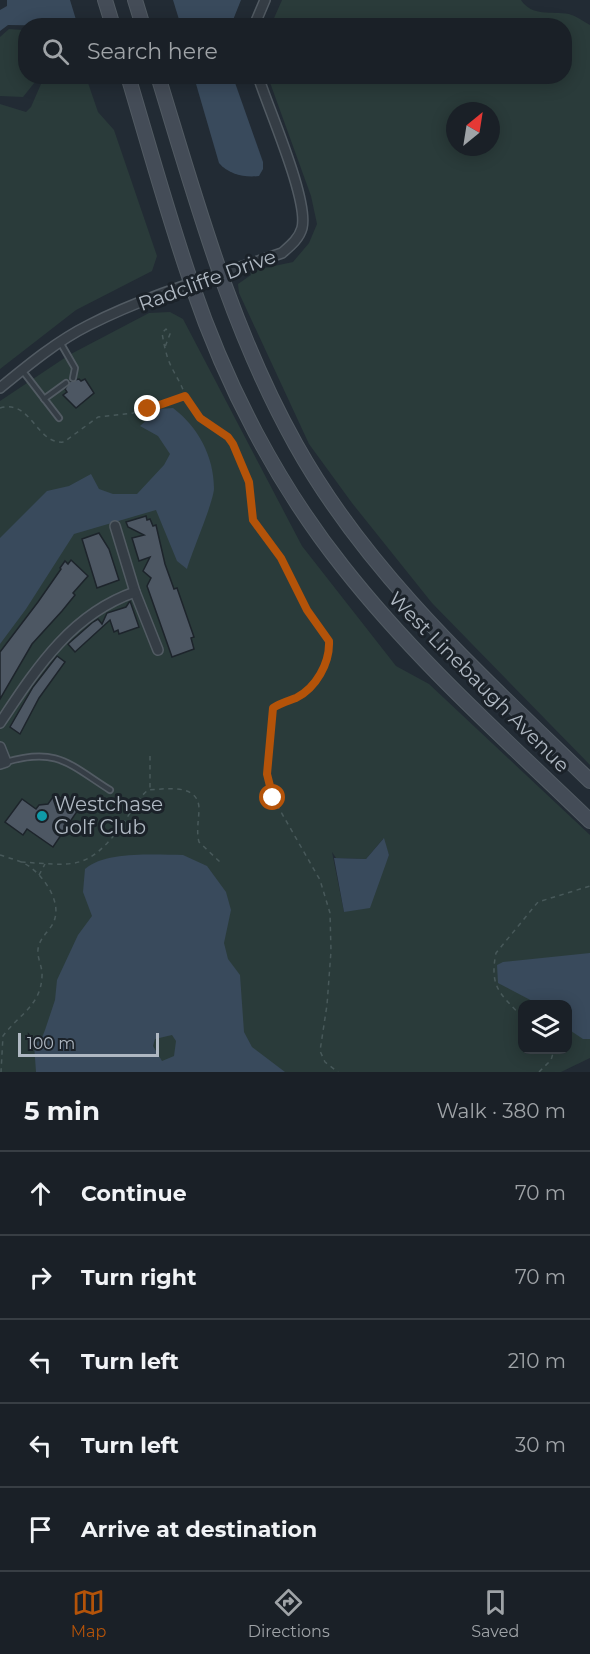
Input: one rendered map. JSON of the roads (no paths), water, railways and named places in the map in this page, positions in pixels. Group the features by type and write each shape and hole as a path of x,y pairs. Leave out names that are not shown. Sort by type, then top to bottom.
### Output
{"main road":[{"path":"105,0 110,18"},
{"path":"135,0 141,18"},
{"name":"West Linebaugh Avenue","path":"130,84 192,285 216,346 255,430 303,509 342,566 416,652 590,821"},
{"name":"West Linebaugh Avenue","path":"160,84 219,275 258,372 296,446 366,548 432,626 590,781"}],"street":[{"path":"257,18 264,0"},
{"name":"Radcliffe Drive","path":"0,388 60,342 100,320 163,293 282,253 295,242 302,228 302,205 261,84"},
{"path":"115,526 135,592 158,650"},
{"path":"0,723 35,670 68,632 116,598 135,592"},
{"path":"0,747 3,763"}],"lane":[{"path":"60,342 75,368 73,378"},
{"path":"22,370 59,418"},
{"path":"44,399 66,383"},
{"path":"3,763 31,755 54,756 110,790"}],"water":[{"path":"7,0 70,0 75,18 18,18 18,25 8,25 0,31 0,10 7,6"},
{"path":"173,0 241,0 234,18 179,18"},
{"path":"196,84 235,84 263,162 263,169 259,176 248,176 227,170 219,163"},
{"path":"173,408 190,424 203,443 213,477 213,496 187,569 177,561 156,510 74,534 26,609 0,644 0,538 47,491 69,486 91,474 99,489 113,494 137,494 164,465 170,454 158,436 140,426 159,409"},
{"path":"384,838 389,855 370,908 344,912 334,858 366,859"},
{"path":"183,855 207,866 226,892 231,910 224,943 228,959 240,975 244,1032 252,1047 285,1072 36,1072 34,1044 41,1040 45,1030 55,1000 57,980 78,935 92,916 83,892 85,869 105,859 118,857","holes":["172,1035 176,1041 174,1056 162,1061 153,1046 155,1039"]},
{"path":"590,953 590,1039 583,1039 572,1032 572,1000 530,1000 498,983 497,965 503,962"}],"place":[{"name":"Westchase Golf Club","path":"42,816"}]}
